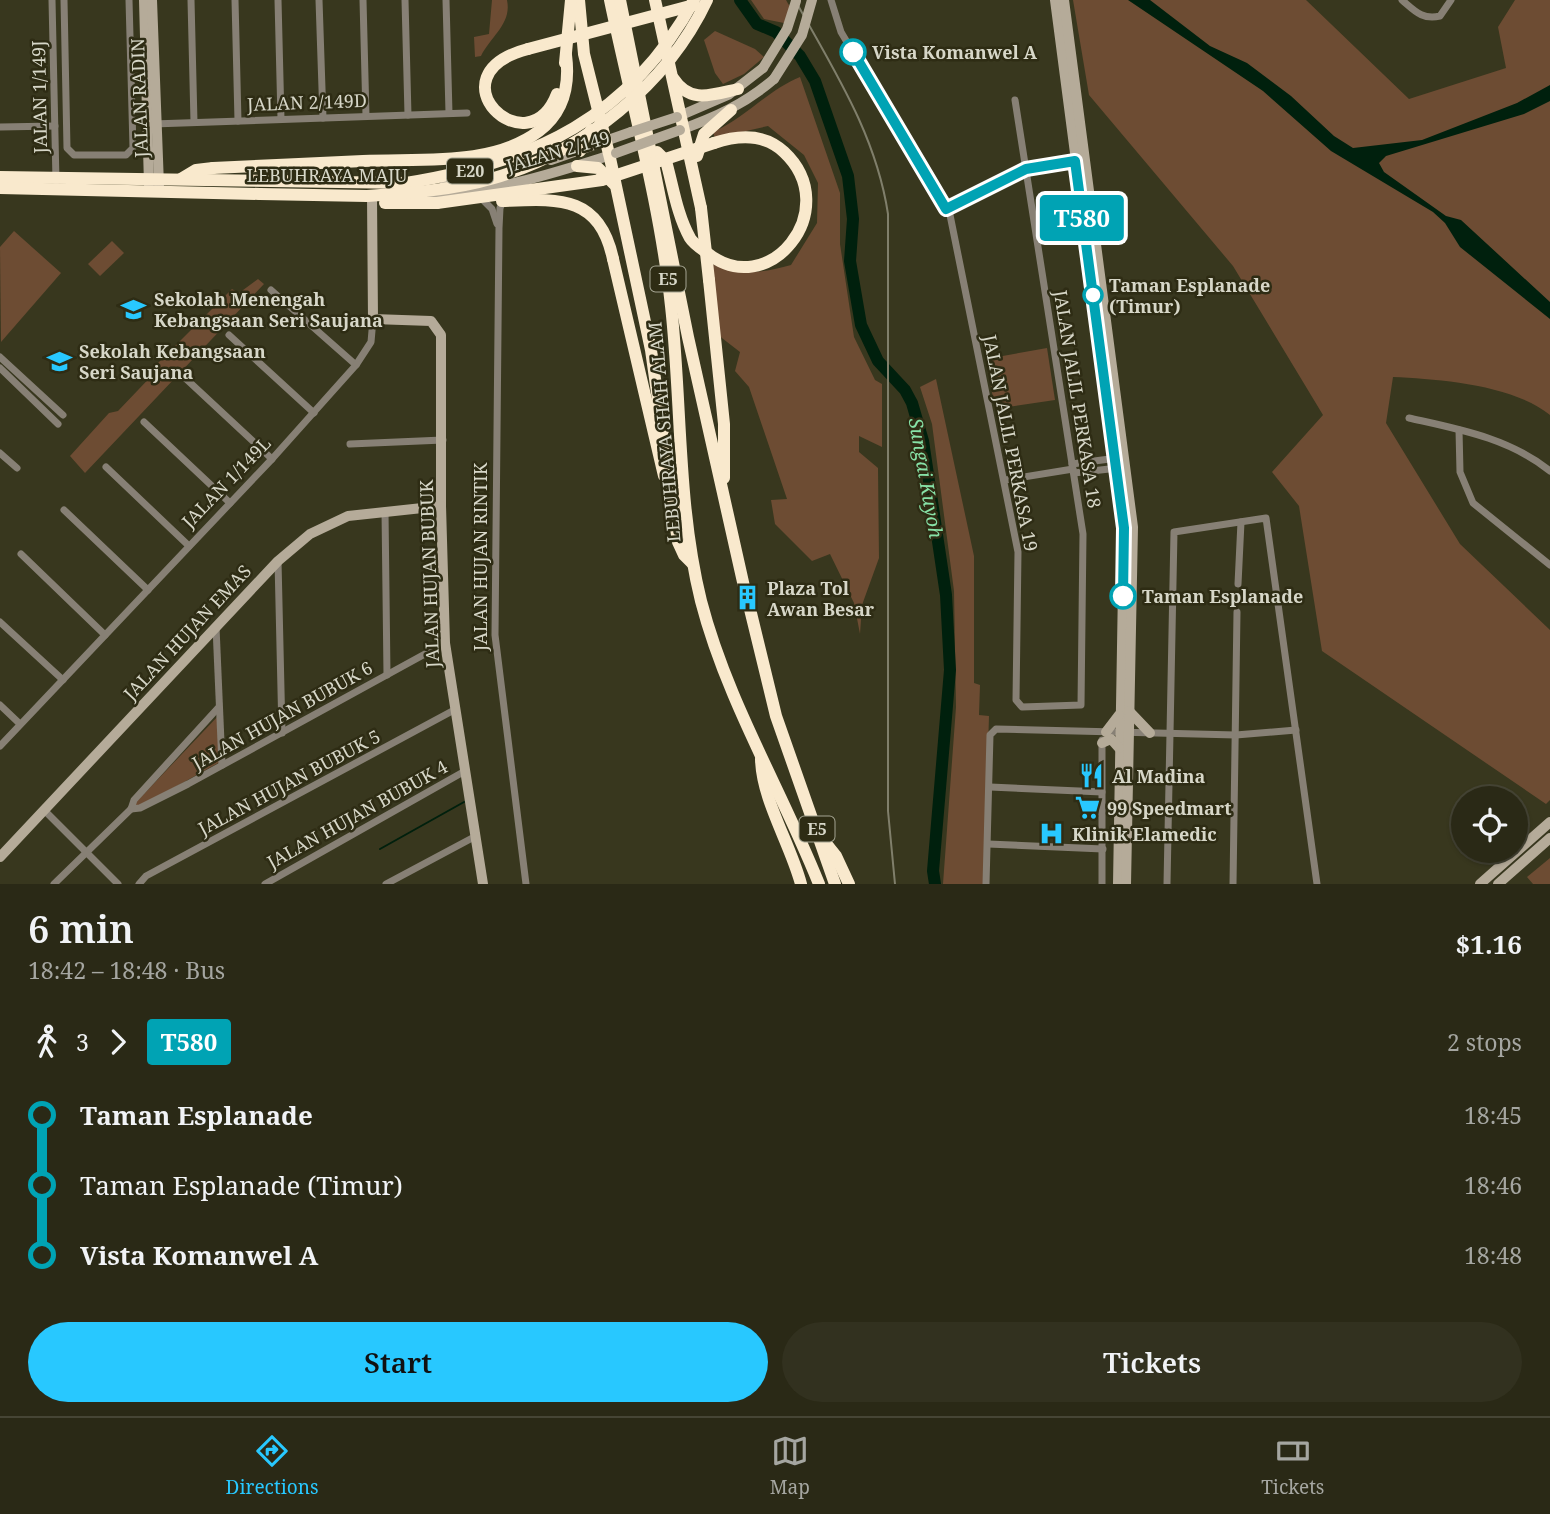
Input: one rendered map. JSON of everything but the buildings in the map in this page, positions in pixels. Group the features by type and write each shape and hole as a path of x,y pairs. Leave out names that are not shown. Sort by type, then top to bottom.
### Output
{"highway":[{"path":"570,0 566,55 556,98 551,106 532,120 513,122 492,110 486,99 485,86 495,66 509,55 528,49 714,0"},
{"path":"579,0 584,54 613,154 616,187 651,350 678,542 684,555 693,563"},
{"name":"LEBUHRAYA SHAH ALAM","path":"610,0 666,268 675,344 685,507 693,563 717,653 761,755 790,813 819,884"},
{"name":"LEBUHRAYA SHAH ALAM","path":"620,0 724,503 745,590"},
{"path":"655,0 701,208 724,424 724,503"},
{"name":"LEBUHRAYA MAJU","path":"0,174 406,183 456,175 521,156 572,130 633,82 663,49 694,0"},
{"name":"LEBUHRAYA MAJU","path":"0,189 369,196 457,187 496,177 557,152 607,121 642,89 688,35 707,0"},
{"path":"180,179 197,170 213,168 462,156 509,147 538,132 555,115 569,77 566,55"},
{"path":"671,75 685,93 694,97 737,89"},
{"path":"580,151 591,130 596,98"},
{"path":"694,168 704,134 731,110"},
{"path":"437,203 602,180 714,143 735,136 761,138 780,148 795,162 806,187 807,211 798,236 786,250 766,262 740,267 715,260 691,240 666,161 652,147"},
{"path":"577,166 598,168 616,187"},
{"path":"369,196 385,204 562,201 580,206 594,216 604,231 613,259 659,461 671,488"},
{"name":"E5","path":"748,605 776,716 835,884"},
{"path":"761,755 762,781 789,844 801,884"},
{"path":"819,836 836,856 849,884"}],"street":[{"name":"JALAN 1/149J","path":"52,0 56,193"},
{"path":"64,1 67,148 74,155 126,155 133,148 129,0"},
{"name":"JALAN RADIN","path":"144,0 153,124"},
{"name":"JALAN RADIN","path":"152,0 154,195"},
{"path":"191,0 194,122"},
{"path":"234,0 238,121"},
{"path":"278,0 281,119"},
{"path":"319,0 323,118"},
{"path":"363,0 366,116"},
{"path":"405,0 408,115"},
{"path":"446,0 449,113"},
{"name":"JALAN 2/149","path":"0,189 154,195 450,196 523,182 613,154 681,123 737,89 763,68 787,29 796,0"},
{"name":"JALAN 2/149","path":"0,174 154,175 364,183 426,182 514,170 609,140 731,110 754,97 774,79 802,35 812,0"},
{"name":"JALAN JALIL PERKASA 19","path":"831,0 841,32 944,208 950,210 1018,552 1016,700 1022,707 1081,705"},
{"path":"1055,0 1080,160 1121,462 1124,528 1126,884"},
{"path":"1064,0 1080,160"},
{"path":"1402,0 1423,17 1440,16 1451,0"},
{"name":"JALAN JALIL PERKASA 18","path":"1014,100 1083,534 1081,705"},
{"name":"JALAN 2/149D","path":"153,124 467,113"},
{"path":"0,127 55,126"},
{"path":"950,210 1007,176 1026,169 1080,160"},
{"name":"JALAN HUJAN RINTIK","path":"523,182 511,190 499,208 495,635 526,884"},
{"path":"472,192 492,209 499,228"},
{"name":"JALAN 1/149L","path":"0,746 230,503 356,365 371,342 373,319 369,196"},
{"path":"271,290 356,365"},
{"name":"JALAN HUJAN BUBUK","path":"373,319 431,321 438,327 441,335 441,506 445,643 483,884"},
{"path":"229,335 314,413"},
{"path":"0,357 63,415"},
{"path":"0,368 58,424"},
{"path":"184,377 272,458"},
{"path":"1409,418 1499,441 1535,459 1550,471"},
{"path":"144,422 230,503"},
{"path":"1459,429 1460,472 1473,503 1550,565"},
{"path":"351,444 443,440"},
{"path":"0,453 16,468"},
{"path":"1005,480 1121,462"},
{"path":"106,467 189,546"},
{"name":"JALAN HUJAN EMAS","path":"0,857 278,561 310,534 348,516 441,506"},
{"path":"64,510 148,590"},
{"path":"385,511 387,675"},
{"path":"1167,884 1174,532 1266,519 1317,884"},
{"path":"1238,584 1241,522"},
{"path":"21,554 105,635"},
{"path":"278,561 282,733"},
{"path":"1233,884 1237,612"},
{"path":"0,622 63,680"},
{"path":"216,626 222,765"},
{"name":"JALAN HUJAN BUBUK 6","path":"131,809 141,808 445,643"},
{"path":"0,705 20,724"},
{"path":"54,884 131,809 134,800 218,708"},
{"name":"JALAN HUJAN BUBUK 5","path":"139,884 146,876 456,709"},
{"path":"1124,712 1150,733"},
{"path":"1102,884 1103,736 1124,712"},
{"path":"986,884 990,735 996,729 1103,736 1124,732 1236,735 1296,730"},
{"path":"1118,884 1124,750 1137,738 1150,733"},
{"path":"1103,736 1124,750"},
{"name":"JALAN HUJAN BUBUK 4","path":"265,884 465,771"},
{"path":"990,787 1102,792"},
{"path":"44,810 118,884"},
{"path":"1480,884 1550,822"},
{"path":"386,884 476,836"},
{"path":"1498,884 1550,838"},
{"path":"988,844 1103,849"}],"shaded area":[{"path":"492,0 507,0 504,23 481,56 475,57 474,37 489,34"},
{"path":"751,0 786,0 790,7 784,23 764,19"},
{"path":"1073,0 1306,0 1409,99 1506,68 1498,27 1515,0 1550,0 1550,415 1535,405 1496,390 1454,382 1393,377 1386,423 1460,544 1550,630 1550,800 1546,804 1528,792 1528,786 1520,786 1322,651 1299,506 1272,472 1323,415 1233,266 1089,95"},
{"path":"1128,0 1150,0 1210,46 1247,63 1291,96 1334,136 1353,148 1422,140 1517,103 1550,85 1550,101 1524,114 1386,156 1379,163 1384,172 1446,216 1461,220 1550,302 1550,319 1460,247 1445,223 1433,212 1331,151 1263,91"},
{"path":"715,31 755,49 764,57 744,74 723,84 715,73 704,40"},
{"path":"800,77 840,193 840,244 854,337 875,380 882,384 882,447 859,436 859,452 878,468 879,558 862,605 860,634 854,603 830,554 812,561 775,524 771,500 787,499 749,387 735,371 740,352 718,335 712,264 752,272 791,265 817,223 818,183 804,155 768,126 715,138 713,132 777,89"},
{"path":"14,231 61,273 1,342 0,247"},
{"path":"112,241 124,253 100,276 88,264"},
{"path":"258,279 264,284 85,473 70,456 109,413 118,411 159,368 157,364 232,289 239,293"},
{"path":"1047,348 1055,400 995,409 986,359"},
{"path":"936,379 974,556 974,683 980,685 979,715 989,716 984,884 943,884 956,707 954,591 932,424 920,387"},
{"path":"220,714 220,762 123,816"},
{"path":"1550,858 1550,884 1533,884 1527,877"}],"waterway":[{"name":"Sungai Kuyoh","path":"740,0 757,24 776,32 800,56 815,81 848,176 853,219 850,261 861,325 878,361 905,390 912,403 923,441 946,595 950,670 933,871 935,884"},
{"path":"380,849 464,802"}],"tram line":[{"path":"795,0 838,77 863,129 874,157 888,214 888,811 895,884"}],"bus line":[{"name":"T580","path":"853,52 946,209 951,209 1007,176 1026,169 1075,161 1124,528 1123,596"}],"place":[{"name":"Vista Komanwel A","path":"853,52"},
{"name":"Taman Esplanade (Timur)","path":"1093,295"},
{"name":"Sekolah Menengah Kebangsaan Seri Saujana","path":"134,309"},
{"name":"Sekolah Kebangsaan Seri Saujana","path":"59,361"},
{"name":"Taman Esplanade","path":"1123,596"},
{"name":"Plaza Tol Awan Besar","path":"747,598"},
{"name":"Al Madina","path":"1092,776"},
{"name":"99 Speedmart","path":"1087,808"},
{"name":"Klinik Elamedic","path":"1052,834"}]}
